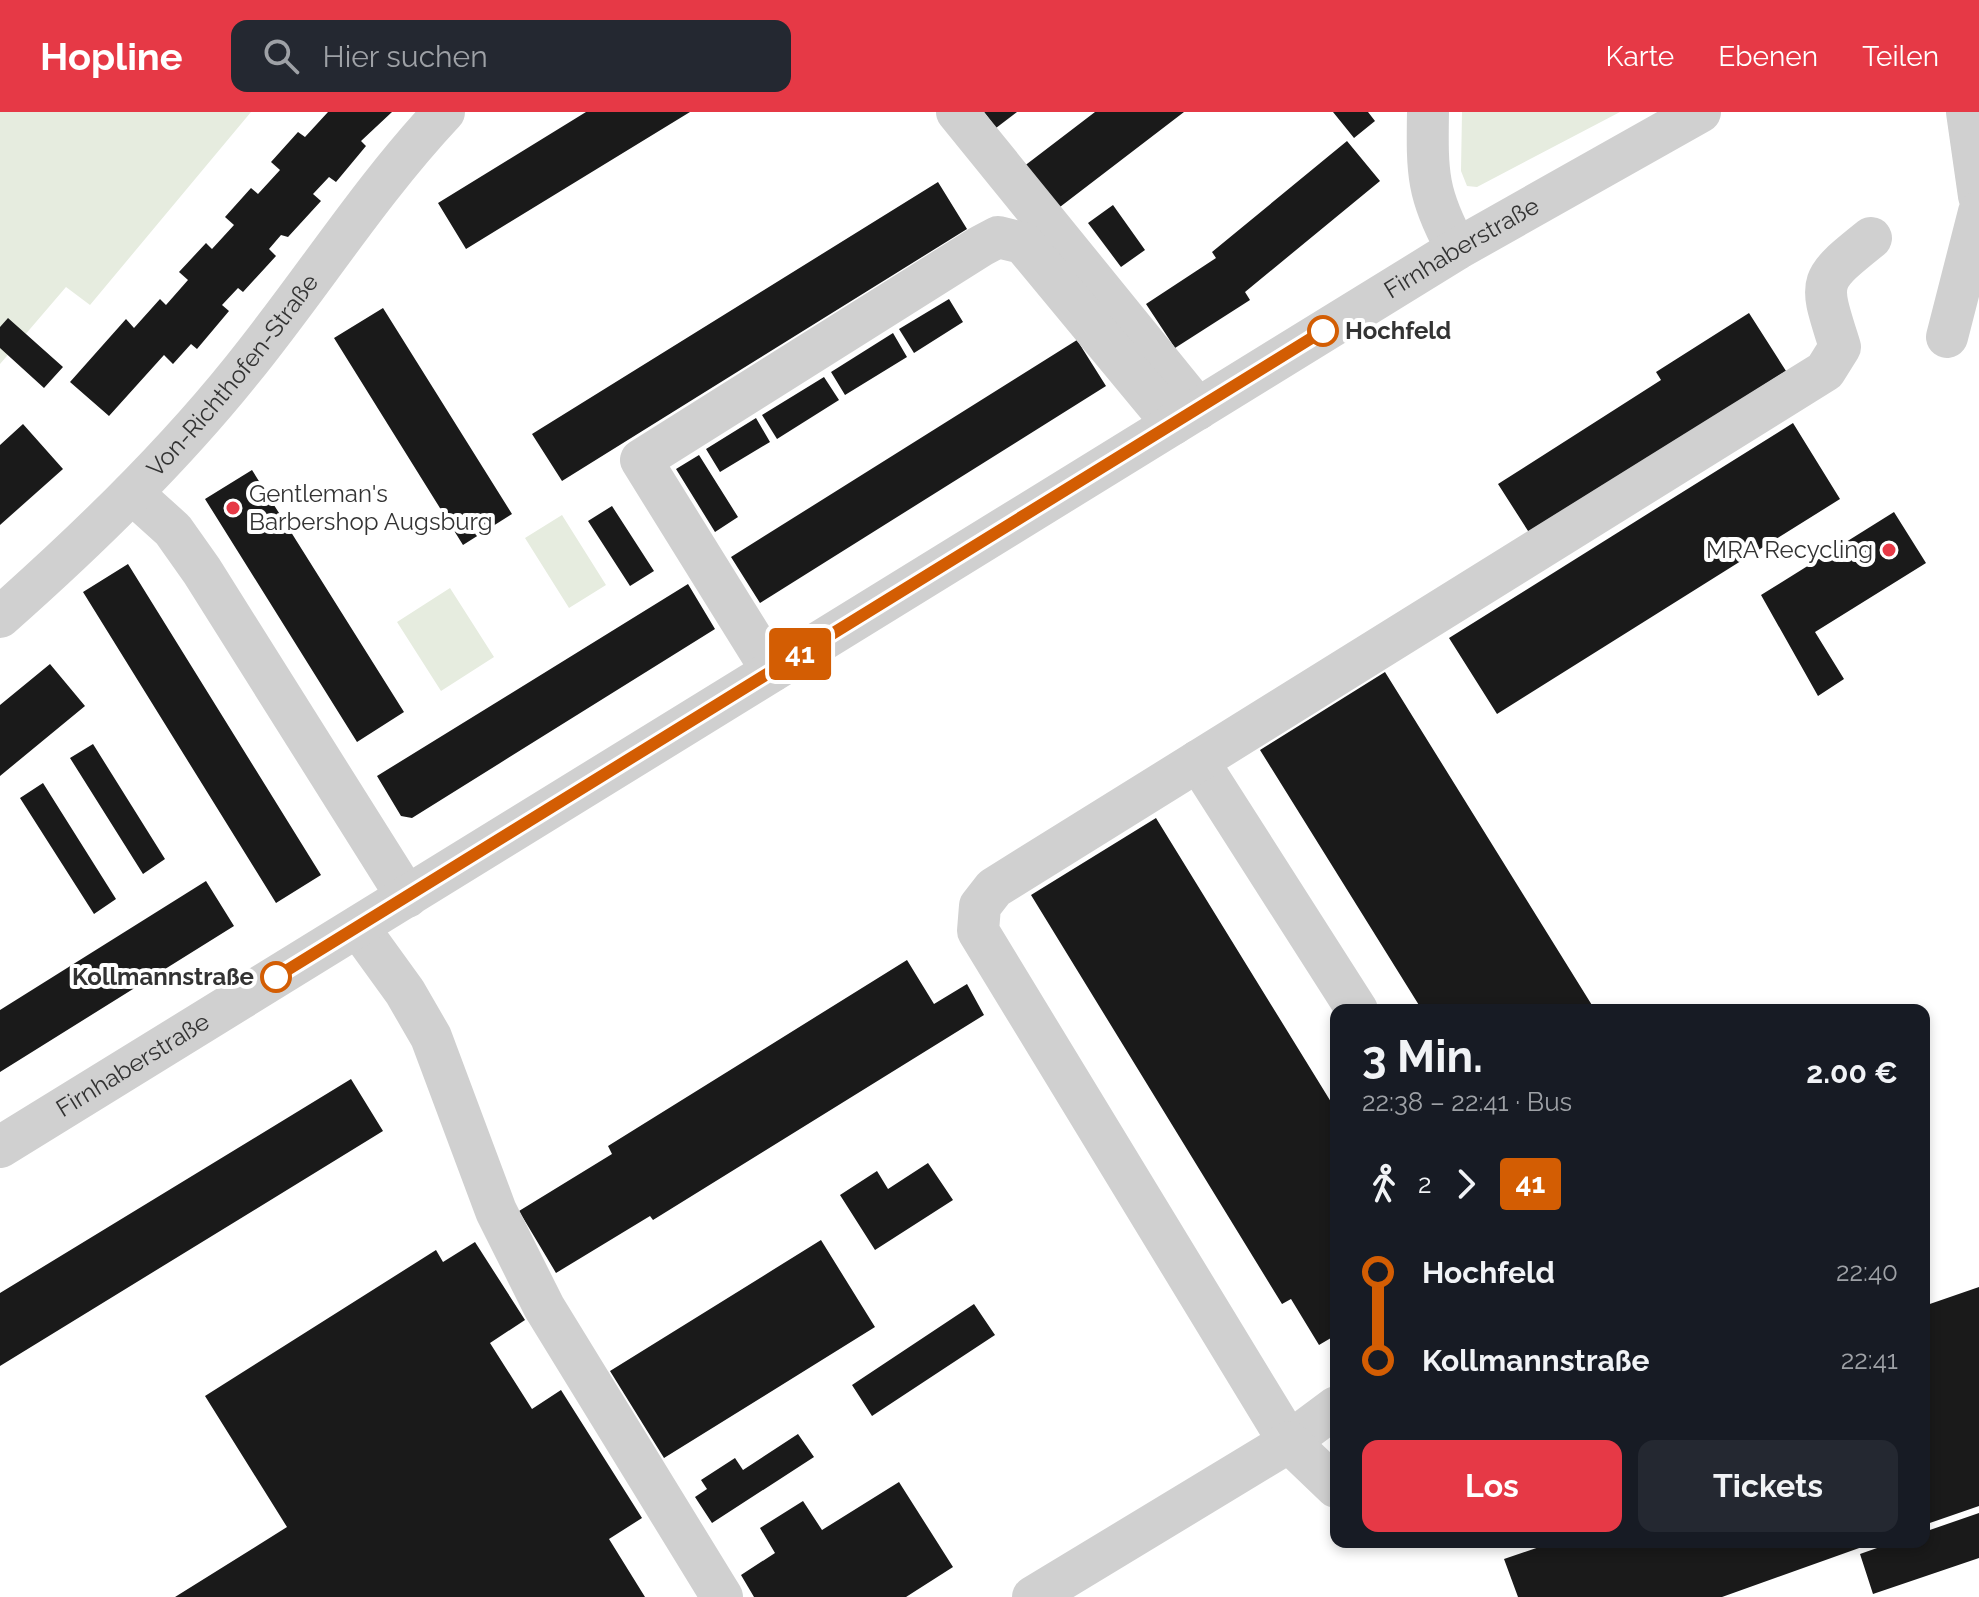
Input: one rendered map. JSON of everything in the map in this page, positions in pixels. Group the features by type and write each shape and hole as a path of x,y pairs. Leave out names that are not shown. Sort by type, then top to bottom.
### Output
{"street":[{"name":"Von-Richthofen-Straße","path":"0,617 132,493 243,370 379,186 444,112"},
{"path":"957,112 1185,416"},
{"path":"1428,112 1427,174 1436,211 1457,249"},
{"name":"Firnhaberstraße","path":"0,1147 1457,249 1700,112"},
{"path":"1967,112 1971,160 1979,196"},
{"path":"1947,337 1979,212"},
{"path":"772,671 641,460 981,246 998,237 1023,243 1185,416"},
{"path":"1330,1481 1289,1442 978,931 980,906 994,888 1825,371 1840,347 1824,294 1829,272 1871,238"},
{"path":"132,493 173,530 202,571 407,897"},
{"path":"1198,761 1353,1004"},
{"path":"358,927 405,992 431,1037 496,1211 544,1307 722,1597"},
{"path":"1033,1597 1289,1442 1330,1411"}],"shaded area":[{"path":"0,112 251,112 90,305 66,287 0,364"},
{"path":"1462,112 1620,112 1477,187 1467,186 1461,171"},
{"path":"562,515 606,585 569,608 525,538"},
{"path":"450,588 494,657 441,691 397,622"}],"building":[{"path":"328,112 392,112 361,141 366,146 336,182 329,177 313,194 321,201 288,237 281,235 269,249 276,256 243,292 238,288 222,305 229,311 197,349 191,344 173,364 164,355 109,416 70,382 126,319 134,328 160,299 166,305 188,280 179,272 206,243 212,249 234,225 225,217 251,188 258,194 280,170 271,162 298,132 305,137"},
{"path":"586,112 690,112 466,249 438,203"},
{"path":"984,112 1017,112 996,128"},
{"path":"1095,112 1184,112 1056,210 1023,167"},
{"path":"1333,112 1368,112 1375,121 1354,138"},
{"path":"1347,141 1380,181 1245,292 1250,300 1175,348 1146,304 1216,258 1212,252"},
{"path":"938,182 967,229 562,481 532,434"},
{"path":"1113,205 1145,250 1121,267 1088,223"},
{"path":"949,299 963,322 914,353 899,329"},
{"path":"383,308 512,514 463,545 334,338"},
{"path":"1749,313 1786,371 1530,534 1498,484 1661,380 1656,372"},
{"path":"8,318 63,367 44,388 0,348 0,327"},
{"path":"893,333 907,357 845,395 831,372"},
{"path":"1077,340 1106,386 760,603 731,557"},
{"path":"824,377 839,400 777,439 762,415"},
{"path":"756,418 770,442 720,472 706,449"},
{"path":"1793,423 1840,499 1497,714 1449,638"},
{"path":"23,424 63,469 0,525 0,445"},
{"path":"699,455 738,517 715,532 676,469"},
{"path":"252,470 404,712 357,742 205,499"},
{"path":"612,506 654,571 630,586 588,521"},
{"path":"1894,512 1926,563 1815,632 1844,679 1818,696 1761,595"},
{"path":"128,564 321,875 276,903 83,592"},
{"path":"688,584 715,629 412,818 401,816 377,776"},
{"path":"50,664 85,706 0,776 0,705"},
{"path":"1385,672 1591,1004 1418,1004 1260,750"},
{"path":"93,744 165,859 143,874 70,758"},
{"path":"43,783 116,899 94,914 20,798"},
{"path":"1156,818 1330,1100 1330,1339 1319,1345 1291,1299 1282,1304 1031,895"},
{"path":"206,881 234,926 0,1072 0,1010"},
{"path":"907,960 934,1004 967,984 984,1015 653,1220 650,1216 556,1273 519,1211 612,1154 608,1146"},
{"path":"351,1079 383,1131 0,1366 0,1293"},
{"path":"928,1163 953,1200 875,1250 840,1195 877,1171 888,1189"},
{"path":"821,1240 875,1327 664,1458 610,1371"},
{"path":"475,1242 525,1320 490,1343 532,1409 561,1390 642,1518 609,1539 645,1597 175,1597 287,1527 205,1396 436,1250 443,1262"},
{"path":"1979,1287 1979,1506 1930,1523 1930,1304"},
{"path":"974,1304 995,1335 872,1416 852,1385"},
{"path":"798,1434 814,1457 712,1523 695,1497 707,1489 701,1480 735,1458 743,1470"},
{"path":"899,1482 953,1567 906,1597 754,1597 741,1575 775,1553 760,1528 803,1501 822,1530"},
{"path":"1979,1513 1979,1558 1873,1594 1860,1554 1877,1548 1930,1548 1930,1530"},
{"path":"1536,1548 1859,1548 1722,1597 1518,1597 1504,1559"}],"bus line":[{"name":"41","path":"276,977 1323,331"}],"place":[{"name":"Hochfeld","path":"1323,331"},
{"name":"Gentleman's Barbershop Augsburg","path":"233,508"},
{"name":"MRA Recycling","path":"1889,550"},
{"name":"Kollmannstraße","path":"276,977"}]}
